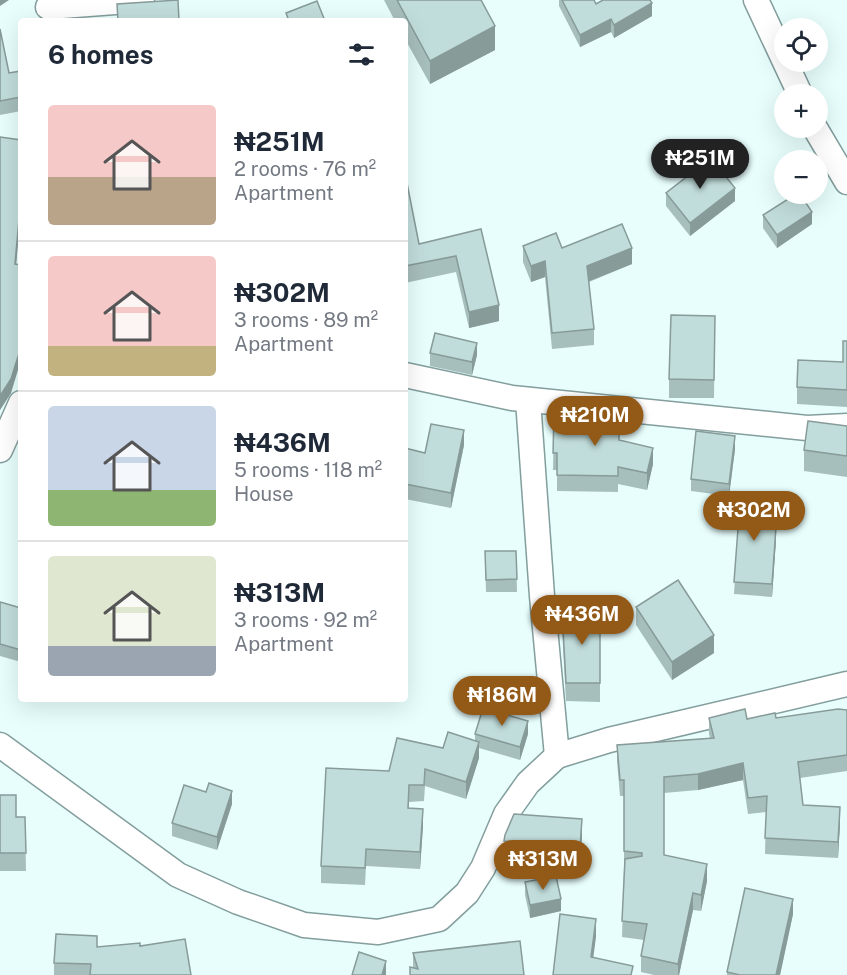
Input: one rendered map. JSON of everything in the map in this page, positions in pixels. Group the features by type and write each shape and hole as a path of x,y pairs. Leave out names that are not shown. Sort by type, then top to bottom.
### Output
{"street":[{"path":"48,9 142,0"},
{"path":"756,0 795,84"},
{"path":"821,138 847,182"},
{"path":"408,376 528,400 807,428 847,426"},
{"path":"528,400 542,596 557,756"},
{"path":"0,450 18,410"},
{"path":"0,745 178,875 238,902 304,925 378,932 438,919 467,893 483,868 506,814 528,783 557,756 609,740 847,684"}],"building":[{"path":"178,0 179,18 118,18 117,4"},
{"path":"397,0 481,0 495,26 430,61"},
{"path":"562,0 594,0 596,4 603,0 650,0 652,3 614,25 611,19 580,35"},
{"path":"317,1 324,18 288,18 286,13"},
{"path":"0,29 9,73 18,72 18,98 0,101"},
{"path":"0,137 18,140 18,230 15,264 18,264 18,357 11,379 0,396"},
{"path":"711,158 735,188 690,223 666,193"},
{"path":"408,188 419,244 481,229 499,305 469,312 456,256 408,265"},
{"path":"780,204 807,204 812,212 777,235 763,215"},
{"path":"622,224 632,248 587,266 594,329 552,333 545,261 531,266 523,246 556,233 562,248"},
{"path":"671,315 715,316 714,380 669,379"},
{"path":"435,333 477,343 472,362 430,353"},
{"path":"843,341 847,341 847,390 797,387 798,360 843,362"},
{"path":"554,414 619,415 619,440 653,448 647,473 618,467 618,476 557,475 557,453 553,453"},
{"path":"808,421 847,426 847,456 804,450"},
{"path":"431,424 464,430 451,493 408,485 408,449 425,453"},
{"path":"696,431 735,436 729,484 691,479"},
{"path":"734,496 769,500 766,527 776,527 772,584 734,582 739,515 732,514"},
{"path":"485,551 516,551 517,579 486,580"},
{"path":"678,580 714,635 672,662 636,607"},
{"path":"0,602 18,607 18,649 0,644"},
{"path":"562,611 600,611 600,683 566,683"},
{"path":"483,708 528,721 520,747 475,734"},
{"path":"745,709 747,719 775,713 776,718 838,709 847,710 847,755 798,762 803,805 840,807 838,842 765,838 767,796 748,798 743,763 698,774 664,777 664,855 707,864 701,895 693,893 678,964 641,956 647,924 622,921 625,859 642,856 642,853 624,851 624,780 620,780 617,745 714,738 709,718"},
{"path":"448,732 479,742 466,782 425,769 424,785 409,785 408,808 423,809 420,852 366,849 365,868 321,866 326,768 389,771 397,738 443,748"},
{"path":"209,783 232,791 217,837 172,823 184,785 206,792"},
{"path":"0,795 16,795 16,817 25,817 26,853 0,853"},
{"path":"514,814 582,819 580,846 504,841"},
{"path":"556,876 561,899 530,905 525,882"},
{"path":"745,888 793,899 776,975 740,975 727,972"},
{"path":"560,914 596,919 591,957 633,966 631,975 553,975"},
{"path":"56,934 97,936 97,947 140,943 140,946 185,939 191,975 90,975 91,964 54,963"},
{"path":"520,941 524,975 410,975 410,967 418,969 413,953"},
{"path":"359,952 386,961 382,975 352,975"}]}
